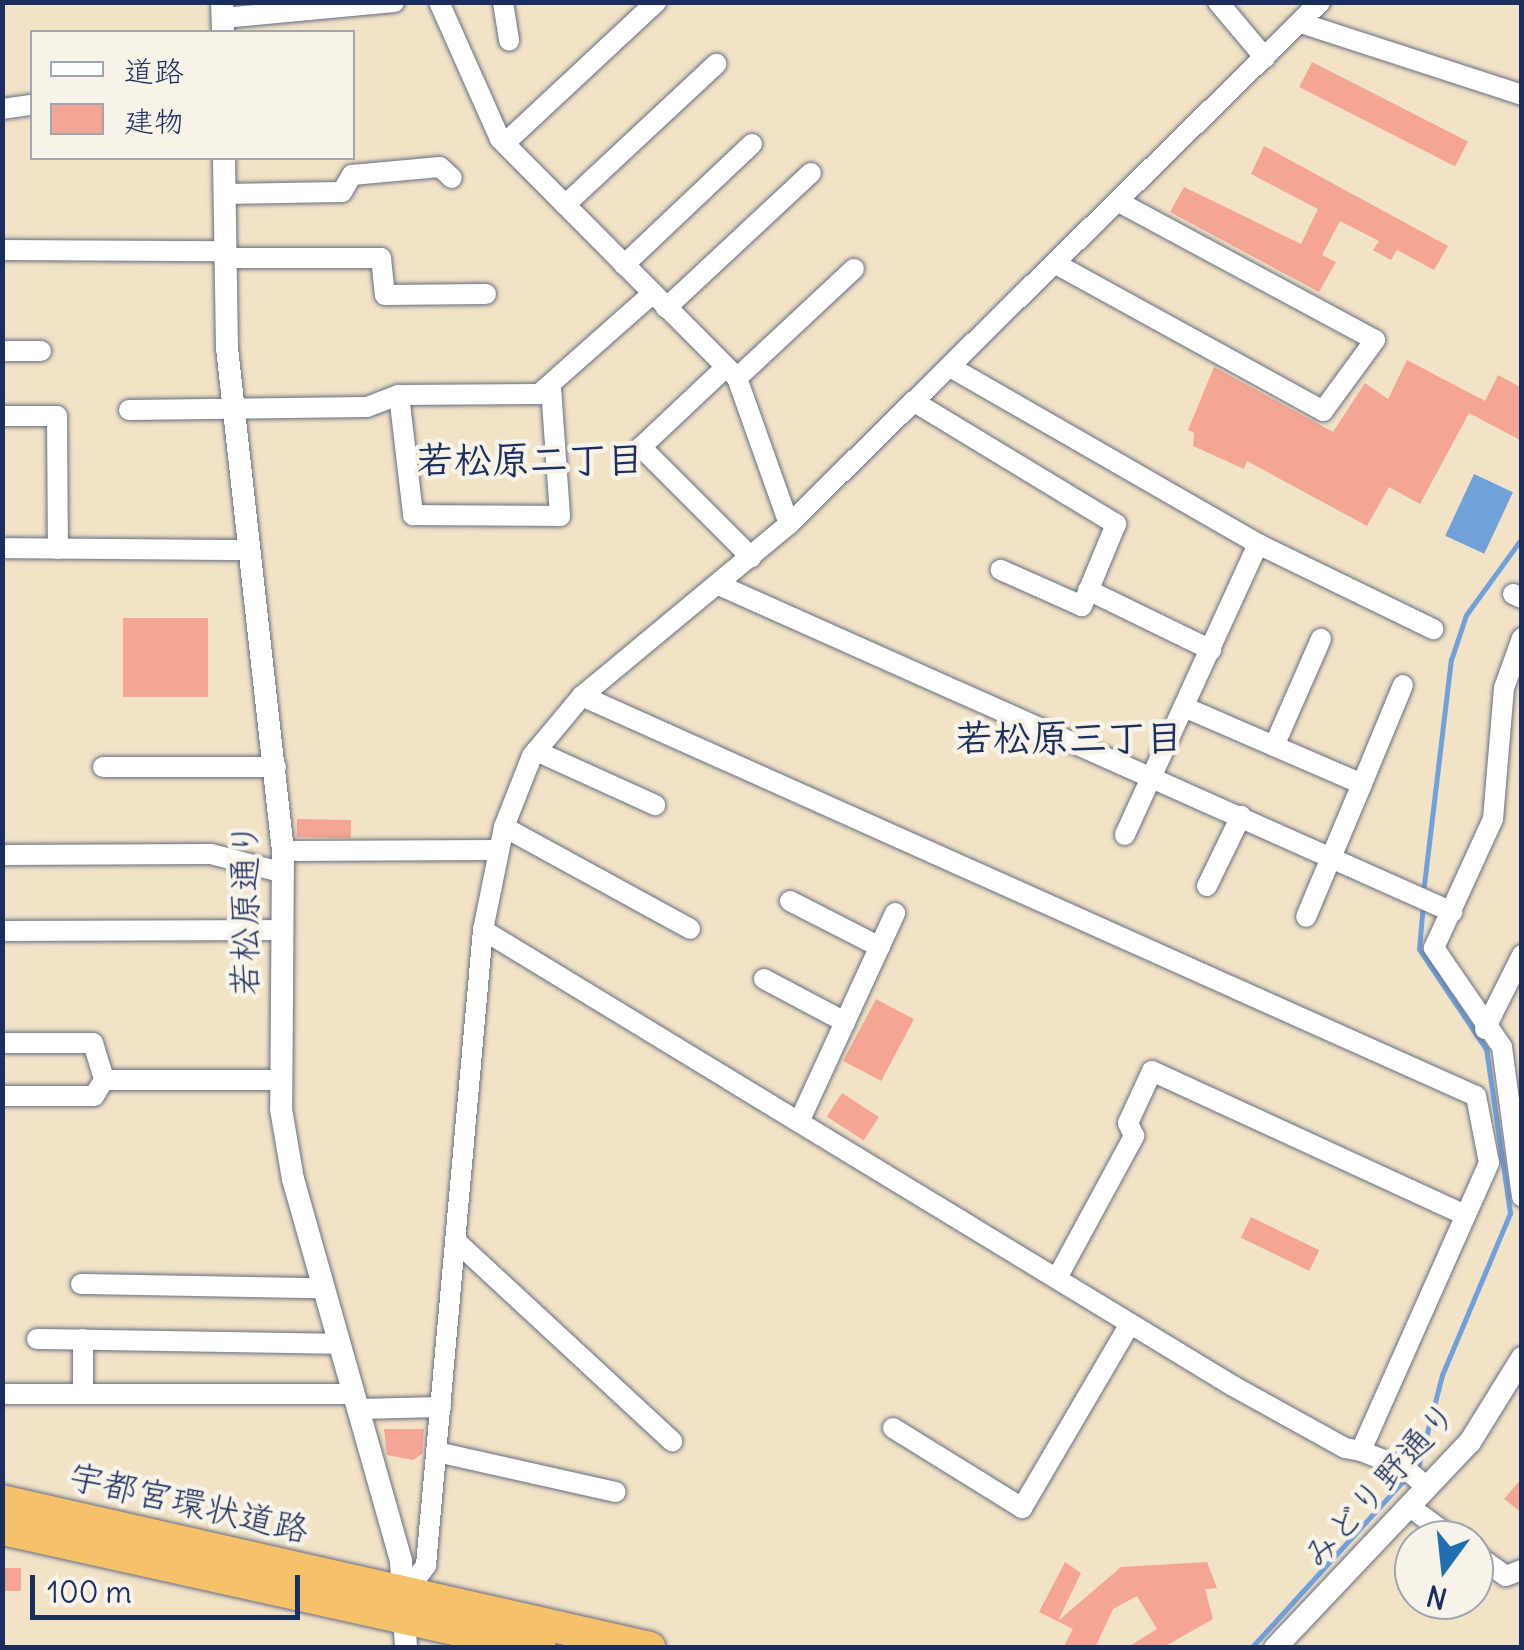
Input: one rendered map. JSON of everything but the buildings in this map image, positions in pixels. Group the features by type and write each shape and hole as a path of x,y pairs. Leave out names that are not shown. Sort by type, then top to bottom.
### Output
{"highway":[{"name":"宇都宮環状道路","path":"2,1501 406,1619 650,1648"},
{"name":"宇都宮環状道路","path":"2,1529 540,1648"}],"street":[{"path":"223,18 394,2"},
{"path":"439,2 505,143 732,373 790,524"},
{"path":"503,2 509,41"},
{"path":"505,143 656,2"},
{"path":"1218,2 1265,58"},
{"path":"406,1619 426,1565 483,930 497,850 536,751 582,696 790,524 1320,2"},
{"path":"1301,23 1522,95"},
{"path":"565,204 716,64"},
{"path":"2,109 30,105"},
{"path":"624,265 752,144"},
{"name":"若松原通り","path":"224,160 224,255 233,406 276,767 283,862 279,1080 293,1179 356,1402 406,1619"},
{"path":"224,194 342,192 352,175 440,166 452,178"},
{"path":"129,410 367,407 398,394 494,396 551,388 811,173"},
{"path":"1056,264 1323,411 1376,340 1119,202"},
{"path":"2,250 382,258 385,296 486,294"},
{"path":"752,557 641,447 854,269"},
{"path":"2,351 40,351"},
{"path":"952,368 1258,544 1432,629"},
{"path":"398,394 413,515 560,516 551,388"},
{"path":"916,403 1116,524 1082,606 1000,570"},
{"path":"2,416 57,416 58,548"},
{"path":"1125,835 1258,544"},
{"path":"2,548 249,550"},
{"path":"719,585 1452,912"},
{"path":"1088,590 1211,650"},
{"path":"1274,746 1321,638"},
{"path":"1522,638 1502,699 1494,818 1434,948 1485,1029 1502,1047 1519,1148 1522,1197"},
{"path":"1306,917 1402,685"},
{"path":"582,696 1476,1096 1489,1162 1361,1451"},
{"path":"1502,699 1522,709"},
{"path":"1184,707 1362,784"},
{"path":"536,751 656,805"},
{"path":"102,767 276,767"},
{"path":"1207,886 1240,816"},
{"path":"504,827 690,930"},
{"path":"2,856 211,854 283,862 497,850"},
{"path":"790,901 880,947"},
{"path":"800,1122 896,912"},
{"path":"2,932 282,930"},
{"path":"483,930 1130,1324 1345,1448 1406,1469 1428,1488"},
{"path":"1485,1029 1522,955"},
{"path":"764,979 846,1022"},
{"path":"2,1042 93,1044 104,1080 94,1096 2,1096"},
{"path":"1057,1278 1134,1136 1128,1123 1152,1071 1465,1214"},
{"path":"104,1080 279,1080"},
{"path":"458,1242 672,1440"},
{"path":"81,1284 322,1288"},
{"path":"893,1428 1022,1508 1130,1324"},
{"path":"37,1339 339,1344"},
{"path":"82,1339 83,1394"},
{"name":"みどり野通り","path":"1275,1648 1470,1442 1519,1372"},
{"path":"6,1394 356,1402 442,1408"},
{"path":"437,1452 616,1492"},
{"path":"1410,1507 1428,1520"},
{"path":"1494,1568 1506,1576 1522,1570"}],"water":[{"path":"1474,474 1513,492 1484,554 1445,536"}],"waterway":[{"path":"1424,885 1451,660 1466,615 1522,538"},
{"path":"1419,1464 1442,1375 1510,1213 1486,1049 1419,949 1422,911"},
{"path":"1251,1648 1405,1479"}],"district":[{"name":"若松原二丁目","path":"530,460"},
{"name":"若松原三丁目","path":"1069,738"}]}
